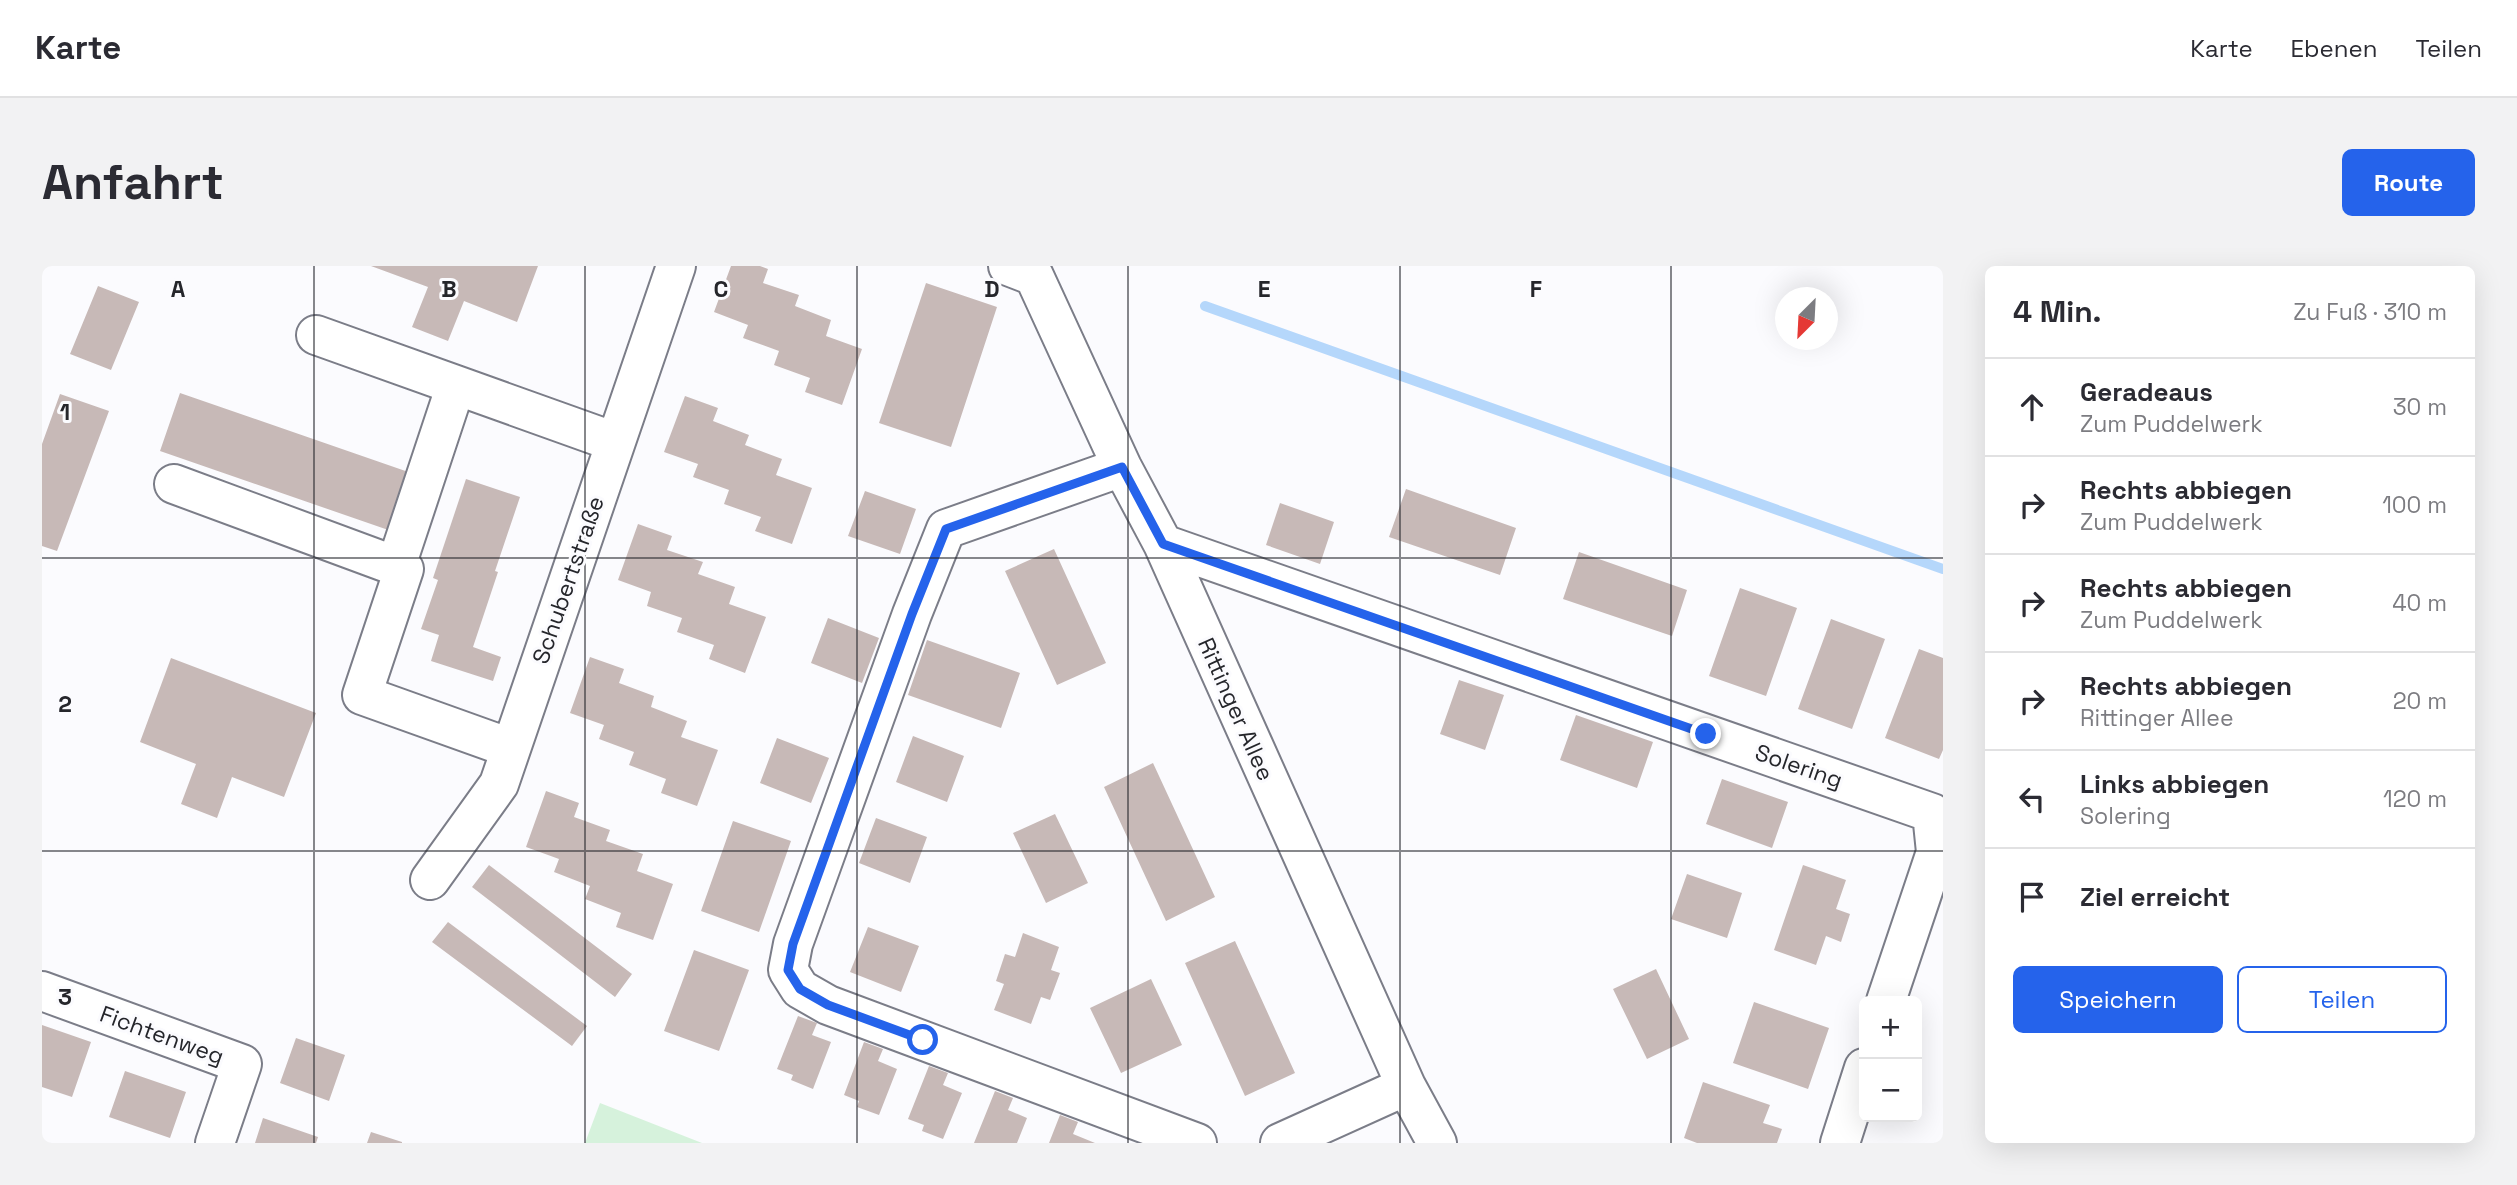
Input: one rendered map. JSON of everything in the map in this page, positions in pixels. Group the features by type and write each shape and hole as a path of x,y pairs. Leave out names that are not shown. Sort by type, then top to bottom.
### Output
{"street":[{"name":"Schubertstraße","path":"430,880 499,784 676,266"},
{"name":"Rittinger Allee","path":"1021,271 1163,544 1406,1086 1437,1143"},
{"path":"316,335 615,442"},
{"path":"396,566 456,385"},
{"path":"1122,467 946,529 907,626 797,931 788,970 800,989 828,1005 1197,1143"},
{"path":"174,484 404,569 362,695 510,748"},
{"name":"Solering","path":"1163,544 1932,813 1936,852 1888,996"},
{"name":"Fichtenweg","path":"42,991 243,1064 215,1143"},
{"path":"1840,1143 1859,1084"},
{"path":"1280,1143 1406,1086"}],"green space":[{"path":"600,1103 702,1143 585,1143"}],"building":[{"path":"371,266 538,266 517,322 464,301 448,341 412,327 428,287"},
{"path":"731,266 760,266 768,269 763,283 799,295 795,306 831,320 826,336 862,349 842,405 805,392 810,378 774,365 779,351 743,338 748,325 714,312"},
{"path":"926,283 997,307 951,447 879,423"},
{"path":"98,286 139,302 111,370 70,354"},
{"path":"180,393 417,475 397,533 160,451"},
{"path":"60,394 109,411 57,551 42,546 42,444"},
{"path":"685,396 718,408 713,421 749,435 745,445 782,459 776,475 812,488 792,544 755,531 761,517 724,504 729,490 693,477 698,464 664,452"},
{"path":"466,479 520,497 473,647 501,657 493,681 431,661 439,635 421,629 438,580 433,578"},
{"path":"1406,489 1516,528 1500,575 1389,537"},
{"path":"865,491 916,509 900,554 848,536"},
{"path":"1280,503 1334,522 1320,564 1266,545"},
{"path":"638,524 672,536 667,550 703,562 698,574 735,587 729,604 766,617 745,673 709,659 714,645 677,632 682,618 647,606 651,592 618,580"},
{"path":"1054,549 1106,663 1057,685 1005,571"},
{"path":"1579,552 1687,590 1672,636 1563,599"},
{"path":"1740,588 1797,608 1766,696 1709,676"},
{"path":"828,618 879,638 862,683 811,663"},
{"path":"1831,619 1885,639 1852,729 1798,709"},
{"path":"927,640 1020,673 1001,728 908,695"},
{"path":"1919,649 1943,658 1943,750 1939,759 1885,738"},
{"path":"590,657 624,669 619,683 654,696 651,707 687,721 681,737 718,750 697,806 661,793 666,779 629,765 634,752 599,739 604,725 570,713"},
{"path":"171,658 316,713 284,797 232,777 217,818 181,804 196,764 140,742"},
{"path":"1459,680 1504,695 1485,750 1440,734"},
{"path":"1576,715 1653,742 1637,788 1560,760"},
{"path":"913,736 964,756 947,802 896,782"},
{"path":"777,738 829,758 811,803 760,783"},
{"path":"1153,763 1215,897 1166,921 1104,787"},
{"path":"1722,779 1788,802 1772,848 1706,824"},
{"path":"546,791 579,803 574,817 610,830 606,841 643,854 637,871 673,884 653,940 616,927 621,913 585,899 590,886 554,872 559,859 526,847"},
{"path":"1055,814 1088,883 1046,903 1013,833"},
{"path":"876,818 927,837 910,883 859,863"},
{"path":"733,821 791,841 759,932 701,911"},
{"path":"489,865 632,974 615,997 472,887"},
{"path":"1803,865 1846,880 1836,909 1850,914 1841,942 1826,936 1816,965 1774,950"},
{"path":"1687,874 1742,893 1727,938 1671,919"},
{"path":"448,922 587,1026 572,1046 432,942"},
{"path":"868,927 919,946 901,992 850,972"},
{"path":"1023,933 1059,947 1051,970 1060,973 1050,1000 1041,997 1031,1024 994,1010 1004,984 996,981 1005,954 1015,957"},
{"path":"1235,941 1295,1073 1245,1096 1185,963"},
{"path":"694,950 749,970 719,1051 664,1031"},
{"path":"1656,969 1689,1039 1647,1059 1613,989"},
{"path":"1151,979 1182,1045 1121,1073 1090,1008"},
{"path":"1754,1002 1829,1028 1808,1089 1733,1063"},
{"path":"798,1016 817,1023 812,1035 831,1042 813,1089 791,1080 793,1075 777,1069"},
{"path":"42,1025 91,1042 72,1097 42,1087"},
{"path":"296,1038 345,1055 329,1101 280,1083"},
{"path":"864,1042 883,1049 878,1061 897,1069 879,1115 857,1107 859,1101 844,1095"},
{"path":"929,1066 948,1073 943,1085 962,1093 943,1139 922,1131 924,1125 908,1119"},
{"path":"125,1071 186,1092 170,1138 109,1117"},
{"path":"1703,1082 1770,1105 1763,1123 1782,1129 1777,1143 1697,1143 1684,1138"},
{"path":"995,1091 1013,1098 1008,1110 1027,1118 1017,1143 974,1143"},
{"path":"1060,1115 1078,1122 1073,1134 1095,1143 1049,1143"},
{"path":"263,1118 318,1137 316,1143 255,1143"},
{"path":"371,1132 402,1142 402,1143 367,1143"}],"waterway":[{"path":"1205,306 1943,569"}],"route":[{"path":"923,1040 828,1005 800,989 788,970 793,944 912,614 946,529 1122,467 1163,544 1706,734"}]}
